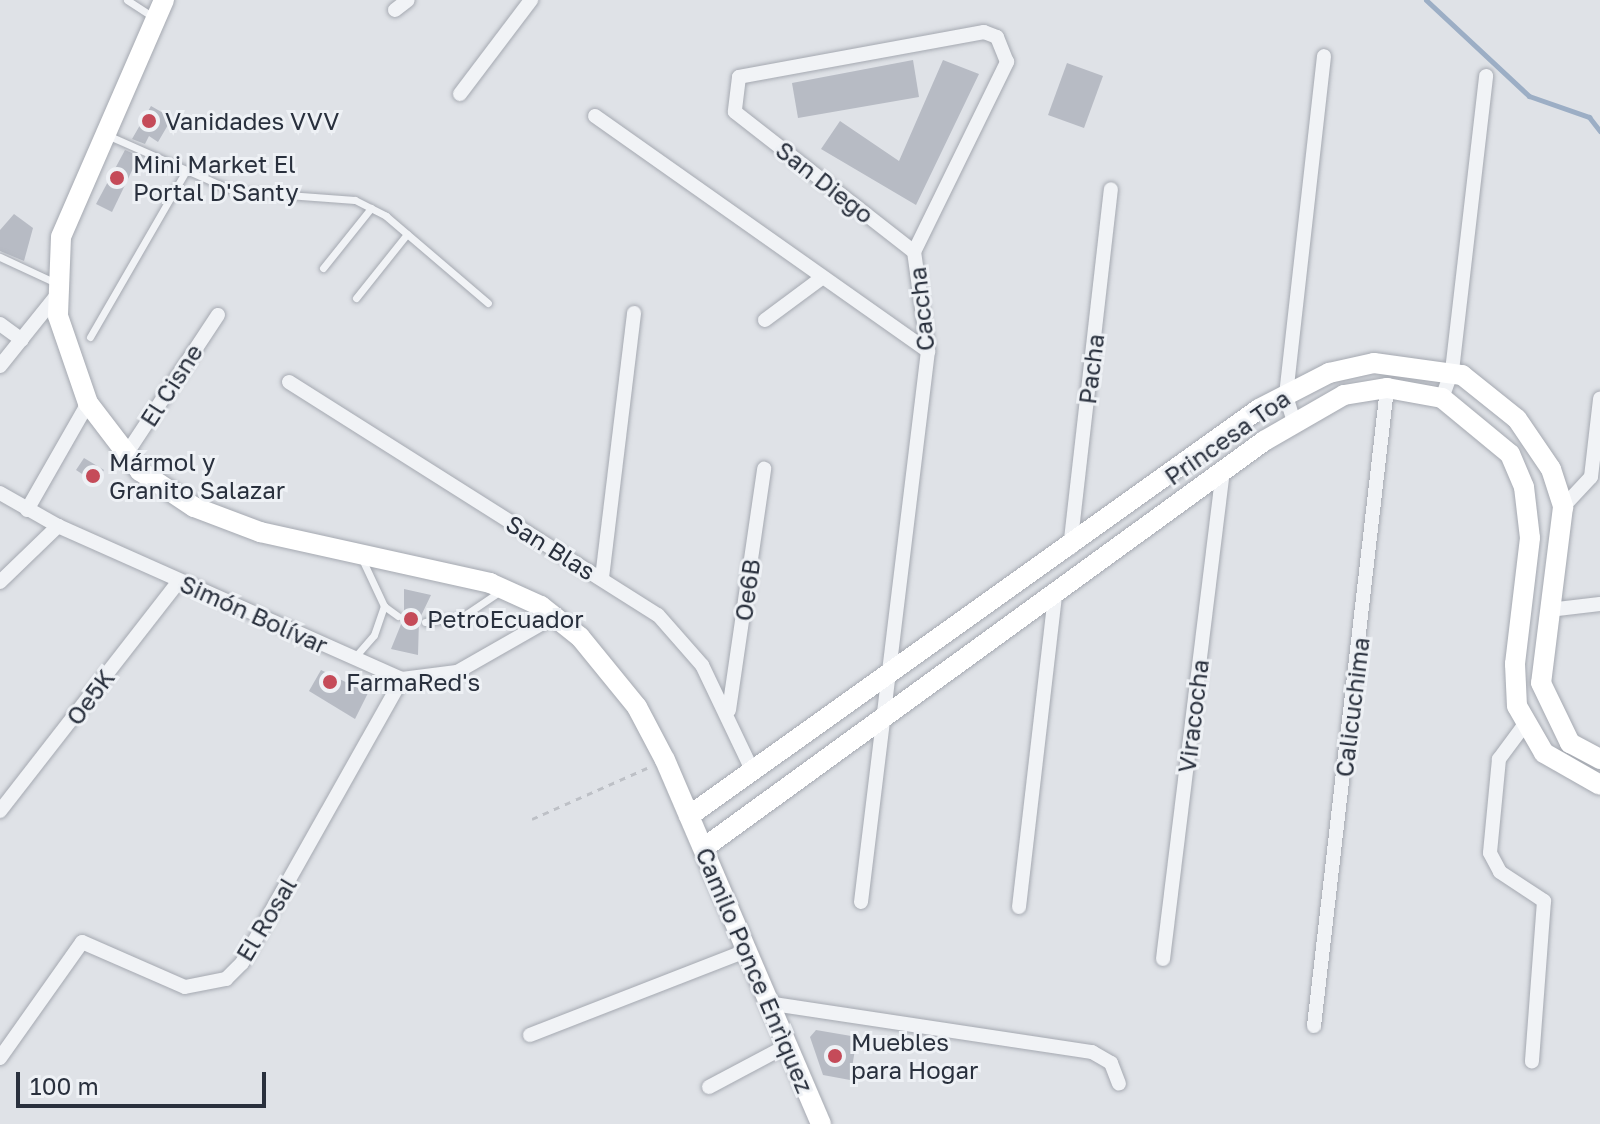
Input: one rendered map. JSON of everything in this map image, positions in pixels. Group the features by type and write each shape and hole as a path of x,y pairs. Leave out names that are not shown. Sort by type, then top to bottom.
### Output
{"street":[{"path":"395,10 408,0"},
{"path":"460,94 531,0"},
{"name":"Camilo Ponce Enrìquez","path":"159,9 100,132 65,219 56,290 62,337 88,403 125,456 164,490 228,521 504,589 555,616 602,659 665,760 705,847 767,1003 821,1124"},
{"name":"Caccha","path":"735,112 735,84 746,72 992,33 1006,75 914,252 928,351 892,671 861,902"},
{"path":"1294,422 1286,395 1324,56"},
{"path":"1442,398 1452,371 1486,76"},
{"name":"San Diego","path":"735,112 914,252"},
{"path":"595,116 928,351"},
{"name":"Pacha","path":"1070,548 1111,189"},
{"path":"765,320 823,277"},
{"path":"0,366 56,290"},
{"path":"602,578 634,313"},
{"name":"El Cisne","path":"125,456 218,315"},
{"path":"0,324 22,340"},
{"name":"Princesa Toa","path":"689,816 1286,395 1329,373 1374,363 1452,371"},
{"path":"1452,371 1517,419 1551,469 1563,507 1549,610 1543,694 1570,743 1600,759"},
{"name":"San Blas","path":"289,382 602,578 681,637 729,710 752,770"},
{"name":"Princesa Toa","path":"705,847 1294,422 1344,395 1387,388 1442,398 1495,435 1524,487 1530,538 1515,693 1525,724 1544,753 1600,785"},
{"name":"Calicuchima","path":"1314,1026 1387,388"},
{"path":"1563,507 1591,477 1600,399"},
{"path":"27,510 88,403"},
{"name":"Oe6B","path":"729,710 764,469"},
{"name":"Viracocha","path":"1163,959 1223,473"},
{"name":"Simón Bolívar","path":"0,493 58,526 402,679"},
{"path":"0,582 58,526"},
{"name":"Oe5K","path":"0,811 179,581"},
{"path":"1019,907 1055,596"},
{"path":"1549,610 1600,604"},
{"path":"402,679 457,672 555,616"},
{"name":"El Rosal","path":"0,1058 82,942 185,987 226,979 242,963 402,679"},
{"path":"1525,724 1499,759 1490,853 1500,872 1544,901 1532,1062"},
{"path":"530,1035 746,951"},
{"path":"767,1003 1092,1052 1111,1063 1119,1084"},
{"path":"709,1087 786,1046"}],"lane":[{"path":"127,0 159,9"},
{"path":"100,132 234,191 355,200 407,234 488,303"},
{"path":"90,337 186,171"},
{"path":"323,268 371,208"},
{"path":"356,298 407,234"},
{"path":"0,257 56,290"},
{"path":"361,553 384,606 398,616"},
{"path":"425,622 462,617 504,589"},
{"path":"354,658 384,606"}],"path":[{"path":"532,819 665,760"}],"building":[{"path":"913,60 919,97 798,118 792,83"},
{"path":"943,60 979,74 916,205 821,149 840,121 899,161"},
{"path":"1067,63 1103,76 1084,128 1048,115"},
{"path":"151,106 172,118 158,142 149,136 145,144 132,139"},
{"path":"125,150 139,156 112,212 96,204"},
{"path":"14,214 33,228 24,261 0,251 0,230"},
{"name":"Mármol y Granito Salazar","path":"84,458 104,470 96,483 76,470"},
{"name":"PetroEcuador","path":"404,589 431,595 419,620 418,655 391,649 404,617"},
{"path":"321,670 368,693 355,719 309,691"},
{"name":"Muebles para Hogar","path":"816,1030 857,1037 850,1080 823,1075 810,1037"}],"waterway":[{"path":"1426,0 1529,96 1589,117 1600,131"}],"place":[{"name":"Vanidades VVV","path":"149,121"},
{"name":"Mini Market El Portal D'Santy","path":"117,178"},
{"name":"Mármol y Granito Salazar","path":"93,476"},
{"name":"PetroEcuador","path":"411,619"},
{"name":"FarmaRed's","path":"330,682"},
{"name":"Muebles para Hogar","path":"835,1056"}]}
